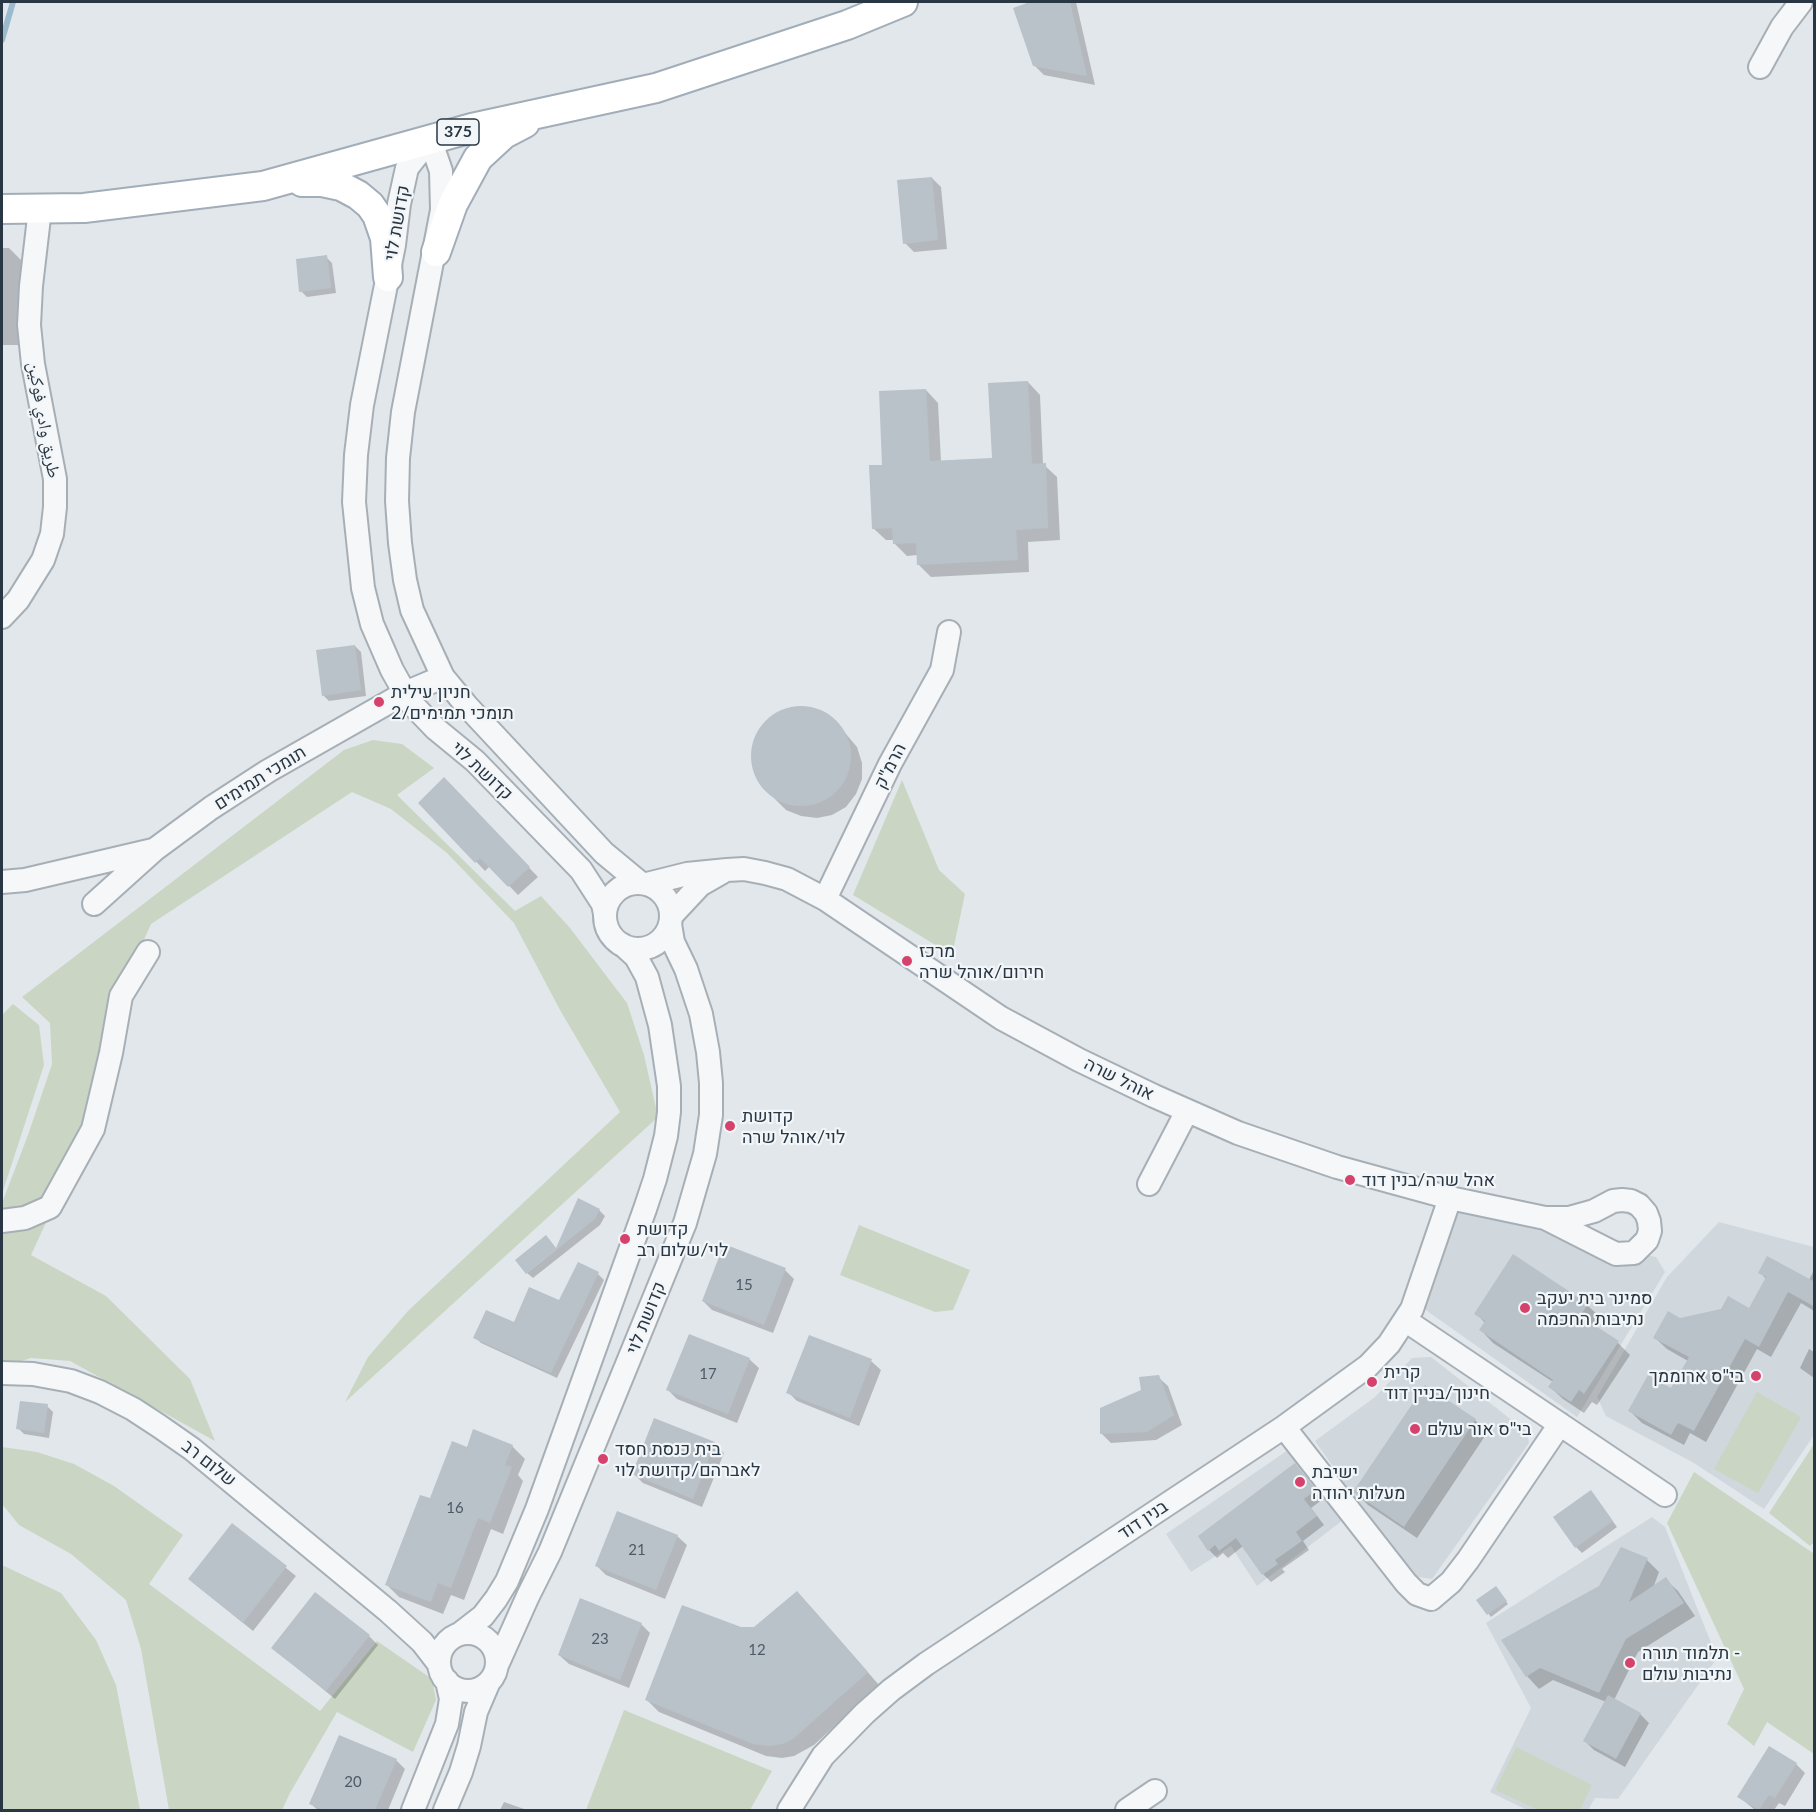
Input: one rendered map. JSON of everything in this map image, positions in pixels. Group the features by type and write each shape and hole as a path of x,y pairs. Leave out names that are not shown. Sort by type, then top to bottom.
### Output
{"main road":[{"name":"375","path":"2,209 84,208 263,186 430,139 656,88 847,25 903,2"},
{"path":"436,252 453,204 478,158 504,134 547,112"},
{"path":"279,181 322,182 341,186 370,205 377,214 385,238 388,277"}],"street":[{"path":"1760,67 1782,27 1801,2"},
{"name":"קדושת לוי","path":"430,139 441,171 442,210 436,252 403,412 398,458 397,501 402,562 412,610 443,677 496,740 604,853 643,883"},
{"name":"קדושת לוי","path":"430,139 407,168 362,405 356,455 354,502 363,588 372,624 392,670 410,702 436,729 474,761 581,870 603,904 605,914"},
{"name":"طريق وادي فوکين","path":"2,617 18,600 43,560 52,534 55,507 55,479 33,364 29,325 40,209"},
{"name":"הרמ\"ק","path":"825,899 890,764 942,670 950,632"},
{"name":"תומכי תמימים","path":"94,904 154,850 210,808 268,771 405,693 443,677"},
{"path":"2,882 25,880 154,850"},
{"path":"670,920 670,908 662,893 643,883 622,886 615,891 610,897 605,914 607,929 616,941 639,949 655,944 662,939 670,920 700,885 728,870"},
{"name":"אוהל שרה","path":"643,883 687,874 728,870 765,873 787,879 825,899 1001,1018 1079,1060 1187,1111 1238,1133 1337,1167 1450,1198 1545,1218"},
{"name":"קדושת לוי","path":"498,1663 550,1552 685,1223 705,1154 711,1115 708,1052 701,1014 686,969 673,942 670,920"},
{"name":"קדושת לוי","path":"457,1635 483,1616 507,1581 645,1209 666,1136 669,1086 660,1025 647,977 636,957 623,945"},
{"path":"2,1221 25,1218 50,1207 93,1129 111,1053 121,996 148,951"},
{"path":"1149,1184 1187,1111"},
{"name":"בנין דוד","path":"789,1810 823,1756 891,1690 926,1664 1284,1427 1368,1366 1389,1344 1412,1310 1450,1198"},
{"path":"1405,1320 1665,1495"},
{"name":"שלום רב","path":"2,1373 33,1374 71,1382 100,1392 133,1409 192,1449 388,1611 422,1642 443,1673"},
{"path":"1284,1427 1406,1583 1417,1594 1431,1599 1451,1582 1468,1560 1560,1424"},
{"name":"שלום רב","path":"388,1611 407,1623 429,1631 457,1635"},
{"path":"413,1810 447,1724 451,1699 443,1673 442,1648 457,1635 473,1633 487,1639 496,1652 498,1663 476,1712 461,1772 445,1810"},
{"path":"443,1673 456,1688 467,1691 488,1684"},
{"path":"1127,1810 1155,1791"}],"shaded area":[{"path":"1459,1211 1656,1257 1665,1272 1577,1417 1423,1308"},
{"path":"1719,1222 1814,1247 1814,1435 1764,1509 1694,1463 1606,1416 1597,1397 1667,1277"},
{"path":"1431,1357 1527,1432 1529,1443 1432,1579 1408,1573 1315,1441 1375,1397 1412,1358"},
{"path":"1288,1450 1343,1520 1257,1586 1231,1546 1191,1572 1166,1534"},
{"path":"1652,1517 1665,1527 1717,1658 1618,1799 1595,1798 1588,1810 1527,1810 1490,1792 1531,1708 1486,1623"}],"green space":[{"path":"373,740 402,744 434,768 397,795 515,911 541,896 570,928 627,1003 644,1055 658,1117 345,1402 368,1357 408,1311 620,1112 560,1010 514,923 447,853 391,809 352,792 151,924 105,1027 106,1064 68,1175 31,1255 106,1296 190,1379 215,1441 70,1361 31,1358 2,1367 2,1203 52,1064 50,1023 22,997 344,750"},
{"path":"902,780 939,870 965,894 952,955 853,895"},
{"path":"13,1004 39,1025 44,1065 2,1194 2,1015"},
{"path":"859,1225 970,1270 953,1310 935,1312 840,1275"},
{"path":"1757,1392 1801,1417 1758,1493 1714,1469"},
{"path":"1814,1444 1814,1542 1810,1546 1769,1513"},
{"path":"2,1447 37,1452 74,1464 114,1486 183,1535 149,1584 320,1711 377,1641 432,1679 436,1700 413,1752 337,1712 282,1810 169,1810 141,1649 126,1600 71,1554 19,1525 2,1504"},
{"path":"1694,1472 1814,1552 1814,1754 1767,1722 1754,1746 1727,1724 1744,1689 1667,1523"},
{"path":"2,1565 61,1593 96,1640 116,1685 140,1810 2,1810"},
{"path":"624,1710 772,1771 750,1810 586,1810"},
{"path":"1516,1747 1592,1785 1580,1810 1538,1810 1495,1790"}],"building":[{"path":"1030,2 1070,2 1087,76 1033,66 1013,8"},
{"path":"932,177 938,240 903,244 897,180"},
{"path":"327,255 331,288 299,292 296,259"},
{"path":"1028,381 1032,464 1046,463 1048,528 1016,530 1018,560 917,565 916,543 893,544 892,528 872,529 869,465 882,465 879,391 926,389 930,461 992,458 988,383"},
{"path":"355,645 361,690 322,696 316,650"},
{"path":"801,706 829,714 843,728 851,756 843,784 829,798 801,806 773,798 759,784 751,756 759,728 773,714"},
{"path":"444,777 530,867 508,887 480,858 475,863 418,803"},
{"path":"578,1198 600,1209 595,1219 526,1274 515,1260 546,1235 556,1248"},
{"path":"724,1244 786,1268 764,1325 702,1301"},
{"path":"1513,1254 1588,1304 1580,1316 1619,1341 1584,1394 1579,1390 1571,1402 1548,1387 1553,1380 1479,1330 1485,1321 1474,1314"},
{"path":"1767,1256 1815,1282 1815,1307 1788,1292 1759,1347 1745,1339 1694,1431 1678,1423 1671,1435 1628,1411 1648,1375 1671,1388 1689,1357 1653,1338 1668,1311 1680,1318 1721,1309 1728,1296 1749,1308 1766,1277 1758,1273"},
{"path":"578,1262 599,1272 551,1373 473,1338 486,1310 514,1322 529,1287 559,1300"},
{"path":"689,1334 750,1358 728,1414 666,1390"},
{"path":"809,1335 872,1359 850,1418 786,1393"},
{"path":"1159,1375 1174,1415 1147,1432 1100,1434 1100,1408 1141,1390 1139,1377"},
{"path":"1425,1385 1476,1419 1404,1527 1353,1492"},
{"path":"20,1401 48,1404 44,1433 16,1429"},
{"path":"654,1418 715,1442 693,1499 632,1474"},
{"path":"473,1429 513,1445 505,1465 512,1467 490,1523 478,1518 451,1588 438,1583 431,1602 385,1585 420,1495 430,1498 452,1441 467,1447"},
{"path":"1295,1463 1316,1490 1304,1499 1317,1516 1296,1532 1302,1541 1275,1560 1278,1564 1262,1575 1236,1538 1219,1551 1215,1545 1208,1551 1198,1536"},
{"path":"1591,1490 1613,1521 1575,1548 1553,1517"},
{"path":"617,1511 678,1535 656,1590 595,1566"},
{"path":"232,1523 287,1566 243,1623 188,1579"},
{"path":"1621,1547 1648,1558 1629,1602 1666,1577 1684,1603 1626,1639 1599,1693 1540,1668 1526,1677 1501,1640 1599,1586"},
{"path":"1496,1586 1507,1601 1487,1615 1476,1600"},
{"path":"797,1591 868,1672 793,1739 769,1746 753,1744 645,1700 682,1605 741,1627 754,1627"},
{"path":"315,1592 370,1635 326,1691 271,1648"},
{"path":"580,1598 642,1623 620,1680 558,1655"},
{"path":"1608,1695 1641,1713 1616,1759 1583,1741"},
{"path":"339,1735 397,1759 375,1810 324,1810 309,1804"},
{"path":"1769,1746 1797,1763 1775,1798 1769,1795 1759,1810 1737,1797"}],"waterway":[{"path":"2,40 13,2"}],"place":[{"name":"חניון עילית 2/תומכי תמימים","path":"379,702"},
{"name":"מרכז חירום/אוהל שרה","path":"907,961"},
{"name":"קדושת לוי/אוהל שרה","path":"730,1126"},
{"name":"אהל שרה/בנין דוד","path":"1350,1180"},
{"name":"קדושת לוי/שלום רב","path":"625,1239"},
{"name":"סמינר בית יעקב נתיבות החכמה","path":"1525,1308"},
{"name":"בי\"ס ארוממך","path":"1756,1376"},
{"name":"קרית חינוך/בניין דוד","path":"1372,1382"},
{"name":"בי\"ס אור עולם","path":"1415,1429"},
{"name":"בית כנסת חסד לאברהם/קדושת לוי","path":"603,1459"},
{"name":"ישיבת מעלות יהודה","path":"1300,1482"},
{"name":"תלמוד תורה - נתיבות עולם","path":"1630,1663"}]}
